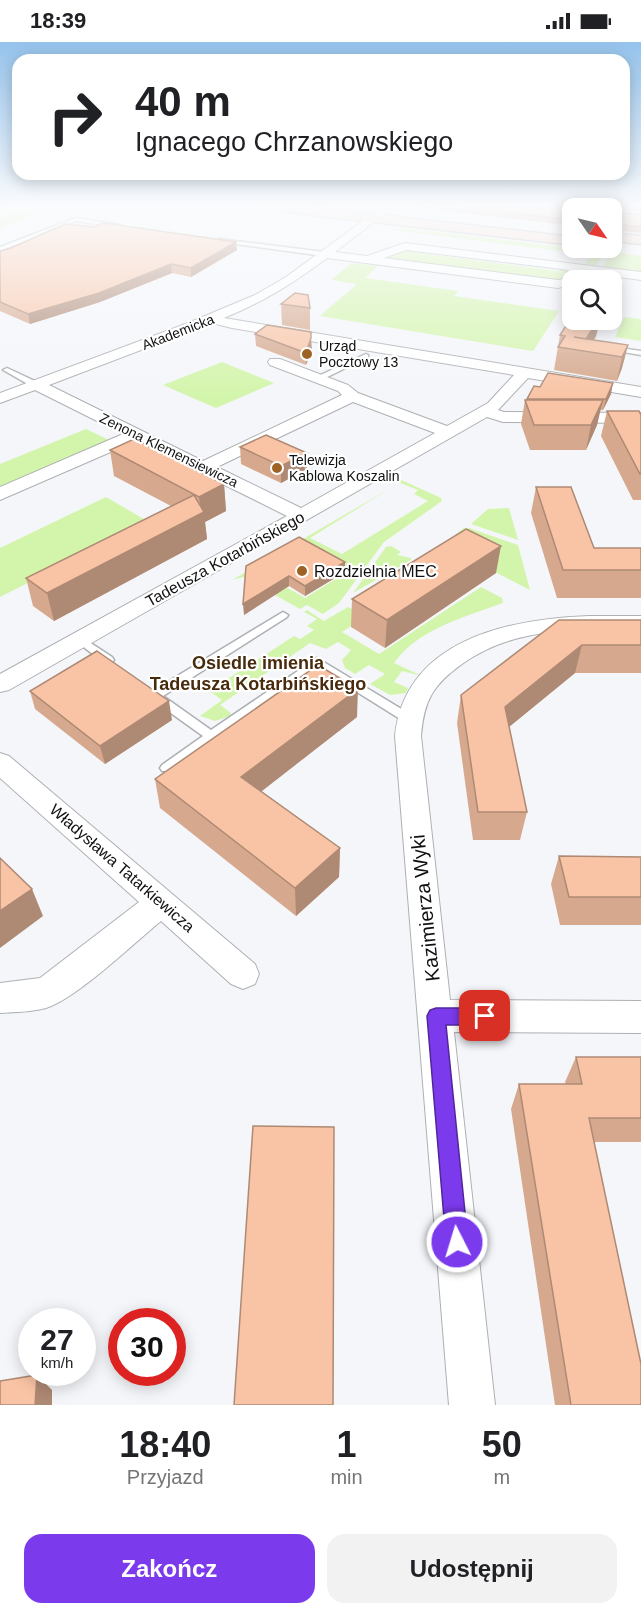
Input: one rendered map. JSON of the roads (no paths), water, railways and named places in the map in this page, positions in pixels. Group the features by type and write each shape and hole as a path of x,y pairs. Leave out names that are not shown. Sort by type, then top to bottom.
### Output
{"street":[{"name":"Akademicka","path":"0,398 213,319 271,292 301,271"},
{"path":"452,271 558,284 567,282 575,271"},
{"path":"598,271 641,276"},
{"path":"213,319 241,326 641,392"},
{"path":"275,362 343,388 352,396 448,432"},
{"name":"Tadeusza Kotarbińskiego","path":"0,684 494,406 524,373"},
{"name":"Zenona Klemensiewicza","path":"36,385 302,516"},
{"path":"204,467 352,396"},
{"path":"485,411 503,417 641,418"},
{"path":"0,494 136,435"},
{"name":"Kazimierza Wyki","path":"472,1405 408,736 409,712 418,691 431,677 451,660 487,639 520,628 563,622 641,623"},
{"name":"Władysława Tatarkiewicza","path":"0,763 243,974"},
{"path":"0,998 45,993 63,982 162,902"},
{"path":"436,1016 641,1017"}],"lane":[{"path":"613,349 641,353"},
{"path":"318,378 366,356"},
{"path":"8,370 36,385"},
{"path":"211,736 151,692 283,615"},
{"path":"80,639 118,667"},
{"path":"166,768 317,662 409,719"}],"place":[{"name":"Urząd Pocztowy 13","path":"307,354"},
{"name":"Telewizja Kablowa Koszalin","path":"277,468"},
{"name":"Rozdzielnia MEC","path":"302,571"}],"district":[{"name":"Osiedle imienia Tadeusza Kotarbińskiego","path":"258,673"}]}
